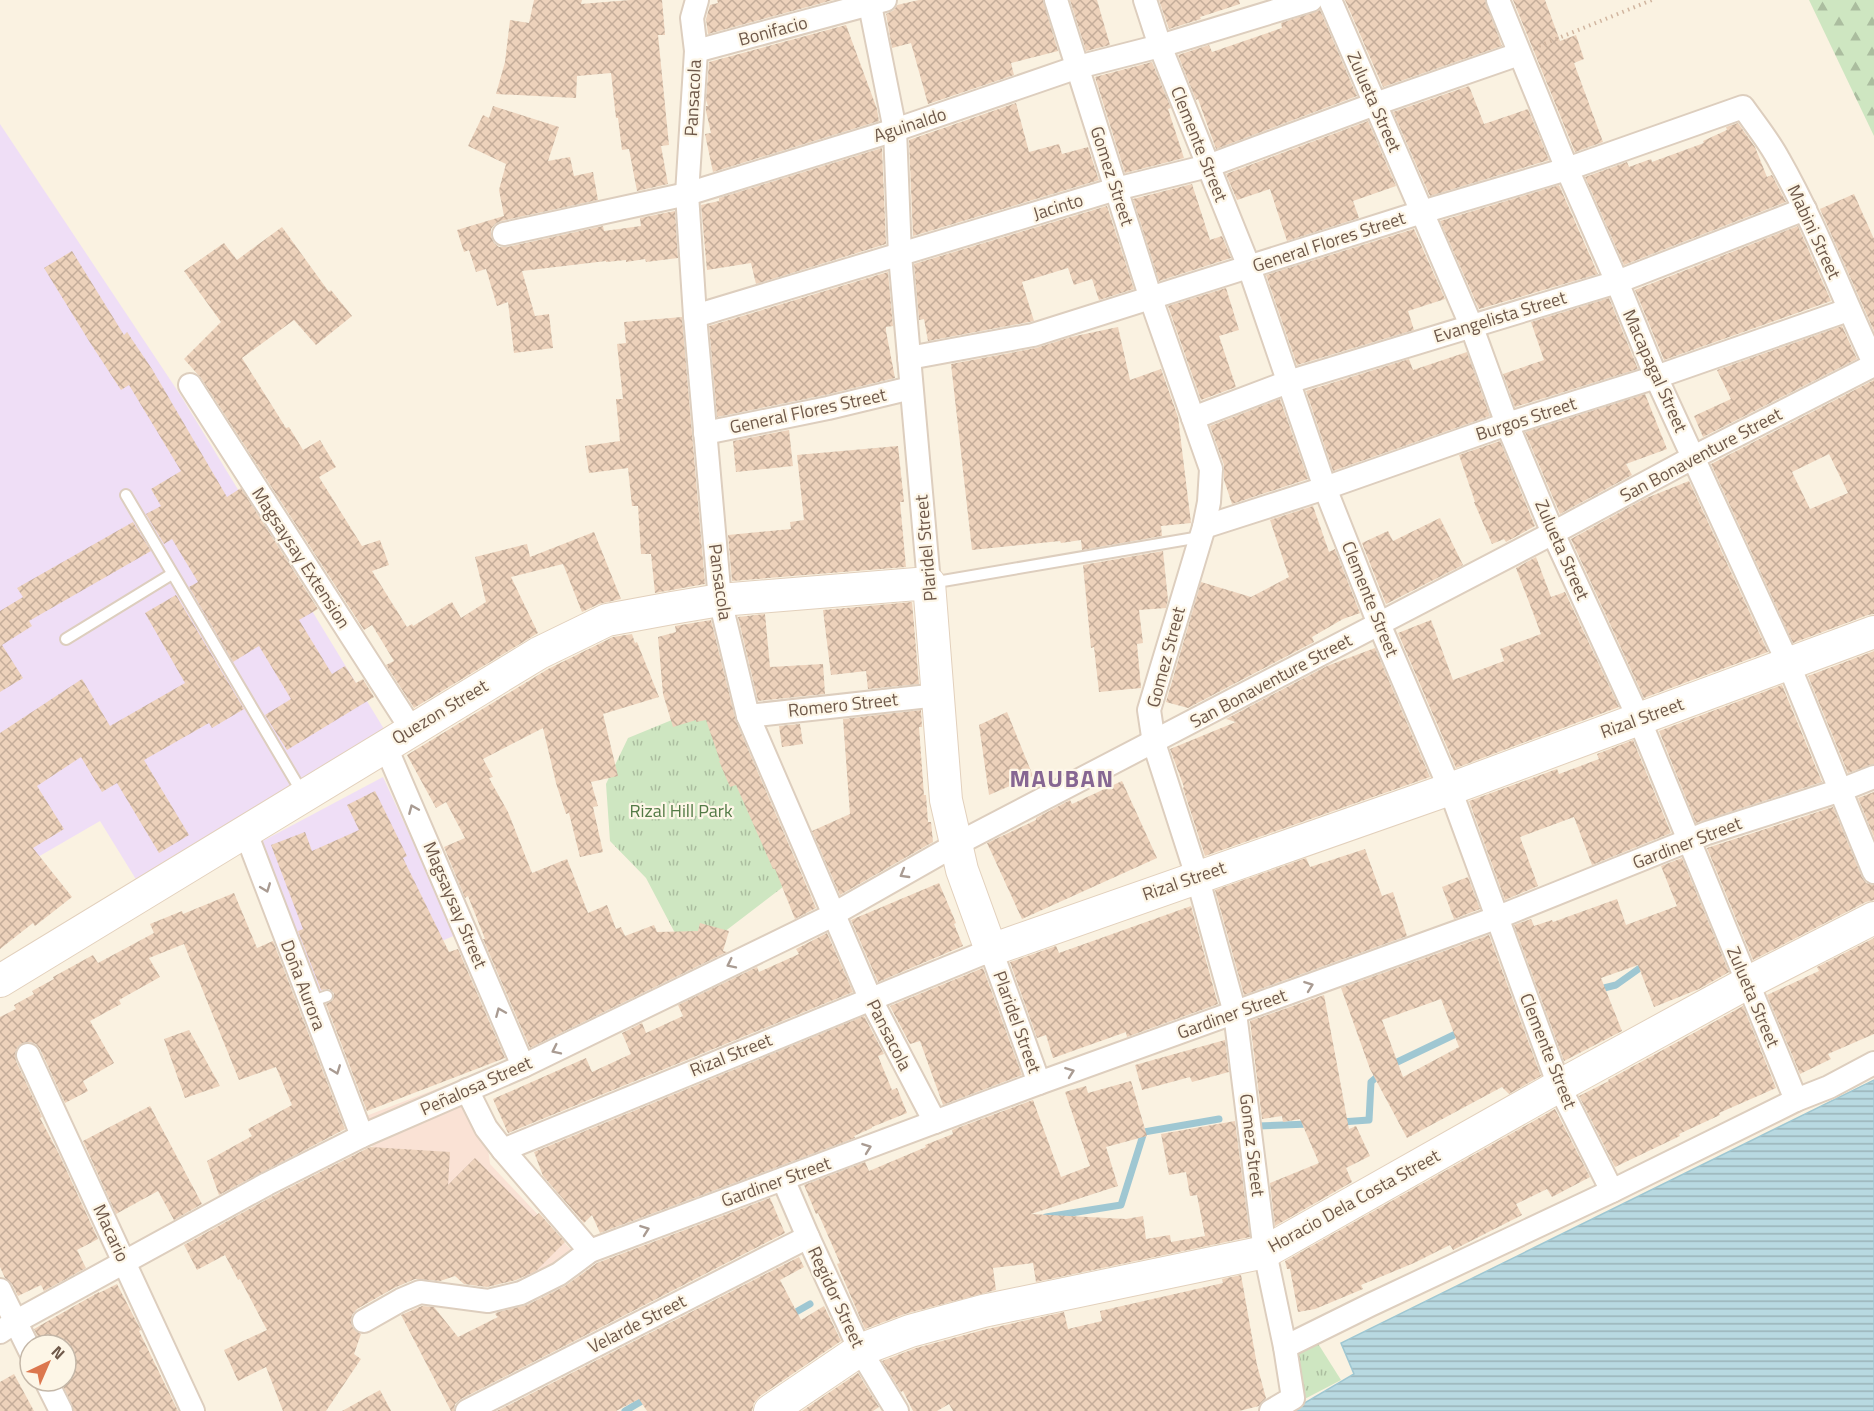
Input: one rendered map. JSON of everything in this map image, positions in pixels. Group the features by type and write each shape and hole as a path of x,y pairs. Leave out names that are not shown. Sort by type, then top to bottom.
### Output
{"main road":[{"name":"Quezon Street","path":"0,981 539,653 607,620 720,600 929,583"},
{"name":"Plaridel Street","path":"929,583 946,800 962,870 991,950"},
{"name":"Rizal Street","path":"991,950 1450,789 1874,632"},
{"name":"Horacio Dela Costa Street","path":"770,1411 860,1350 910,1331 983,1311 1265,1251 1747,983 1874,918"}],"street":[{"name":"Pansacola","path":"697,0 692,18 696,51 687,194 695,316 720,600 748,716 870,998 935,1122"},
{"name":"Gomez Street","path":"1056,0 1151,299 1211,469 1209,501 1202,532 1149,710 1154,743 1197,876 1235,1013 1265,1251 1293,1398 1271,1411"},
{"name":"Clemente Street","path":"1145,0 1160,46 1249,267 1324,488 1450,789 1559,1086 1612,1191"},
{"name":"Aguinaldo","path":"504,234 687,194 895,130 1078,67 1160,46 1311,0"},
{"name":"Zulueta Street","path":"1330,0 1471,325 1507,424 1553,533 1639,719 1797,1100"},
{"name":"Macapagal Street","path":"1498,0 1656,377 1788,663 1874,872"},
{"name":"Bonifacio","path":"696,51 875,2"},
{"name":"Plaridel Street","path":"875,2 895,130 900,255 929,583"},
{"name":"Jacinto","path":"695,316 1116,189 1208,166 1519,54"},
{"name":"General Flores Street","path":"909,358 1033,335 1422,212 1567,169 1743,107"},
{"name":"Mabini Street","path":"1743,107 1778,158 1805,209 1874,364"},
{"name":"Evangelista Street","path":"1193,418 1288,382 1617,282 1805,209"},
{"name":"Burgos Street","path":"1202,532 1507,424 1656,377 1848,310"},
{"name":"San Bonaventure Street","path":"955,845 1154,743 1874,364"},
{"name":"Magsaysay Extension","path":"190,385 399,738"},
{"name":"General Flores Street","path":"705,433 828,408 911,388"},
{"name":"Romero Street","path":"748,716 938,695"},
{"name":"Magsaysay Street","path":"399,738 466,941 523,1066"},
{"name":"Gardiner Street","path":"364,1321 400,1300 420,1292 488,1301 521,1293 560,1274 590,1251 1039,1083 1496,918 1688,840 1874,777"},
{"name":"Doña Aurora","path":"246,833 318,999 362,1136"},
{"name":"Peñalosa Street","path":"8,1327 267,1184 362,1136 523,1066 833,914 955,845"},
{"name":"Plaridel Street","path":"991,950 1039,1083"},
{"name":"Rizal Street","path":"502,1150 991,950"},
{"name":"Macario","path":"28,1055 193,1411"},
{"path":"1285,1347 1797,1100 1829,1087 1874,1063"},
{"path":"467,1090 486,1128 502,1150 590,1251"},
{"name":"Regidor Street","path":"783,1179 860,1350 897,1411"},
{"name":"Velarde Street","path":"467,1411 808,1237"},
{"path":"0,1290 8,1327"},
{"path":"52,1393 61,1411"}],"lane":[{"path":"126,495 304,796"},
{"path":"929,583 1202,532"},
{"path":"66,639 172,573"}],"path":[{"path":"1519,54 1652,0"}],"shaded area":[{"path":"0,124 181,396 384,729 137,881 100,821 0,879"},
{"path":"383,777 456,935 320,991 259,843"},
{"path":"478,1073 490,1164 578,1257 534,1286 442,1195 382,1193 366,1116"}],"green space":[{"path":"1809,0 1874,0 1874,136"},
{"name":"Rizal Hill Park","path":"706,706 796,877 711,942 685,952 646,878 610,841 606,784 628,738"},
{"path":"1317,1342 1341,1380 1297,1403 1290,1355"}],"water":[{"path":"1874,1080 1874,1411 1291,1411 1354,1374 1341,1343"}],"building":[{"path":"534,0 582,0 581,4 662,0 665,35 658,35 669,145 661,146 668,184 637,191 629,149 622,150 611,73 577,76 576,98 496,94 505,62 510,20 529,23"},
{"path":"717,0 833,0 708,34 706,19 710,5 718,3"},
{"path":"919,0 1043,0 1058,51 1011,63 1014,75 928,104 911,43 892,48 886,14 894,10 897,5"},
{"path":"1070,0 1097,0 1110,45 1086,51"},
{"path":"1159,0 1239,0 1240,4 1169,29"},
{"path":"1345,0 1485,0 1502,46 1383,87"},
{"path":"1513,0 1545,0 1560,41 1576,35 1584,59 1574,63 1603,142 1575,152"},
{"path":"1320,10 1357,96 1216,149 1198,99 1196,100 1178,55 1209,45 1212,52 1282,28 1281,23"},
{"path":"846,25 877,109 879,121 713,172 705,134 711,133 706,111 709,62"},
{"path":"1152,62 1171,108 1168,109 1184,158 1125,173 1095,77"},
{"path":"1469,86 1484,124 1528,109 1549,160 1430,196 1393,112"},
{"path":"1016,103 1029,152 1059,144 1062,154 1088,147 1099,180 913,236 909,140"},
{"path":"493,106 559,127 548,161 570,157 574,176 593,172 598,200 501,221 491,229 494,243 499,247 603,226 604,231 641,226 640,218 675,211 678,258 646,262 645,259 626,262 626,260 606,261 522,271 535,316 549,314 553,348 514,353 508,302 497,306 486,269 476,272 469,250 464,252 457,230 504,216 499,190 506,164 468,146 483,115 489,118"},
{"path":"1368,121 1396,186 1353,201 1359,218 1287,241 1270,189 1237,200 1226,174"},
{"path":"1738,123 1755,147 1767,177 1772,175 1786,202 1624,265 1585,177 1627,162 1629,167 1651,159 1652,162 1704,143 1703,141 1727,130 1726,127"},
{"path":"882,148 886,244 756,284 751,263 707,270 701,205"},
{"path":"1192,184 1210,240 1222,236 1231,258 1159,281 1133,199"},
{"path":"1559,185 1598,274 1479,309 1440,221"},
{"path":"1854,194 1874,239 1874,331 1820,209"},
{"path":"1107,206 1134,289 1099,300 1092,279 1074,285 1068,268 1022,282 1034,321 928,341 924,319 919,320 914,264"},
{"path":"1798,226 1831,301 1664,360 1635,290"},
{"path":"282,227 329,292 331,290 352,316 316,345 294,320 242,358 286,428 289,427 303,450 320,440 336,467 319,477 362,546 380,540 389,565 372,571 407,627 412,624 413,626 452,602 461,618 486,602 475,557 527,544 530,557 594,532 621,599 599,604 582,612 563,564 511,577 538,633 414,708 386,665 394,661 372,625 364,630 201,378 184,359 221,322 184,271 224,243 237,260"},
{"path":"1414,229 1445,299 1408,311 1414,330 1297,365 1266,275"},
{"path":"72,251 124,335 127,332 152,369 227,497 241,488 318,609 299,620 332,674 345,666 356,683 363,679 374,697 287,750 265,715 291,699 259,646 233,662 189,587 198,582 172,539 164,544 146,514 161,506 151,489 181,471 129,385 121,390 44,268"},
{"path":"888,272 893,326 886,327 886,331 895,378 717,417 709,326"},
{"path":"1226,288 1239,330 1219,336 1236,387 1201,400 1168,306"},
{"path":"1609,298 1638,369 1515,407 1503,374 1544,360 1531,322"},
{"path":"682,317 705,584 655,593 651,554 641,554 638,506 632,506 628,468 589,473 585,446 620,441 616,399 623,399 617,344 626,343 624,322"},
{"path":"1842,326 1857,359 1703,437 1694,416 1731,399 1717,370"},
{"path":"1118,327 1130,380 1161,369 1178,417 1191,523 1161,526 1162,536 1082,550 1081,540 972,550 951,364 1036,348 1071,337"},
{"path":"1467,352 1490,416 1333,471 1306,391 1409,359 1413,370"},
{"path":"1874,380 1874,614 1793,643 1711,464","holes":["1829,454 1848,493 1810,509 1792,472"]},
{"path":"1645,394 1667,449 1626,464 1632,475 1560,514 1525,432"},
{"path":"1280,399 1308,479 1232,504 1224,480 1224,465 1210,426"},
{"path":"789,430 793,466 736,472 733,441"},
{"path":"1500,441 1535,526 1506,542 1504,539 1492,544 1474,502 1459,455"},
{"path":"898,446 904,502 900,502 906,567 732,581 728,535 791,529 790,522 804,520 797,455"},
{"path":"1689,481 1768,652 1644,698 1571,539 1644,499"},
{"path":"1313,506 1329,552 1335,549 1360,613 1343,619 1312,637 1314,642 1188,708 1166,702 1201,582 1251,597 1289,577 1270,520"},
{"path":"1440,518 1463,565 1386,604 1362,543 1388,531 1393,541"},
{"path":"133,522 151,551 29,621 32,626 2,645 23,678 0,692 0,611 23,597 17,588"},
{"path":"1163,551 1168,600 1166,608 1139,610 1143,643 1137,644 1141,688 1099,692 1094,647 1091,648 1083,565"},
{"path":"1536,557 1551,597 1565,592 1619,707 1456,768 1398,633 1431,620 1453,680 1504,661 1500,649 1541,634 1516,568"},
{"path":"176,595 244,709 212,728 209,723 144,760 189,835 159,853 117,783 102,792 81,757 37,786 64,829 33,848 72,897 35,926 33,923 0,949 0,733 82,679 110,726 185,683 145,613"},
{"path":"912,602 919,684 868,689 866,671 831,675 823,610"},
{"path":"765,614 770,667 823,664 825,694 758,701 738,617"},
{"path":"711,620 736,721 816,908 795,919 775,869 773,869 736,785 730,787 706,720 696,722 696,720 673,727 663,694 658,637 676,632 675,626"},
{"path":"632,634 659,697 603,714 618,776 591,782 598,806 593,807 603,852 580,857 569,813 566,814 556,783 543,728 483,759 493,777 489,778 508,812 532,873 567,859 588,913 607,905 616,929 621,927 625,936 654,925 657,932 698,931 700,923 729,931 723,951 727,952 530,1048 483,939 485,939 468,896 465,898 444,847 465,838 446,802 436,808 407,755 548,669 613,637"},
{"path":"1375,648 1430,777 1205,856 1170,749 1236,722 1226,719 1327,666"},
{"path":"1874,651 1874,764 1848,773 1808,676"},
{"path":"1782,685 1822,782 1696,823 1659,731"},
{"path":"921,710 922,727 919,727 924,795 926,795 928,822 931,822 933,842 840,895 812,831 850,814 843,719"},
{"path":"1007,712 1033,776 989,795 979,725"},
{"path":"800,724 803,744 782,747 779,726"},
{"path":"1633,740 1671,833 1592,865 1574,817 1520,837 1538,886 1505,900 1469,801 1557,769 1559,774 1599,759 1597,754"},
{"path":"1122,781 1157,858 1022,919 987,843 1036,820 1070,800 1072,804"},
{"path":"375,791 407,856 403,858 449,952 458,949 505,1058 367,1111 326,1004 333,1000 334,993 329,989 321,990 298,931 303,929 271,845 305,832 312,851 359,830 347,805"},
{"path":"1874,792 1874,837 1858,798"},
{"path":"1833,807 1862,877 1866,883 1874,885 1874,900 1753,960 1707,848"},
{"path":"1365,849 1382,896 1393,892 1407,936 1244,995 1215,890 1306,858 1310,867"},
{"path":"1682,858 1729,972 1699,989 1654,1007 1638,965 1601,978 1622,1031 1564,1061 1514,925 1531,919 1534,926 1552,920 1553,922 1617,899 1626,925 1677,906 1661,866"},
{"path":"1468,877 1480,909 1454,919 1442,887"},
{"path":"939,883 963,946 878,982 851,920"},
{"path":"234,893 257,948 273,941 345,1129 219,1195 207,1161 252,1136 248,1129 292,1105 276,1067 239,1080 184,944 149,958 160,977 119,1000 121,1004 90,1021 114,1063 83,1081 88,1091 65,1103 36,1044 23,1043 17,1048 16,1061 42,1117 40,1118 98,1239 77,1250 86,1268 44,1291 41,1285 18,1296 0,1267 0,1017 16,1009 14,1005 34,994 32,991 54,979 53,977 93,955 98,963 154,933 150,924 182,911 183,914"},
{"path":"1191,906 1218,1004 1127,1037 1126,1032 1053,1058 1046,1035 1037,1038 1010,962 1056,946 1059,953"},
{"path":"827,933 853,992 508,1133 493,1099 586,1058 592,1072 631,1054 622,1033 642,1023 646,1033 683,1016 678,1005 757,967 759,972 799,954 796,949"},
{"path":"1489,935 1541,1076 1509,1094 1502,1087 1407,1138 1370,1069 1341,988","holes":["1441,999 1459,1047 1403,1077 1382,1020"]},
{"path":"1874,938 1874,1034 1828,1054 1831,1059 1800,1074 1767,995 1819,971 1817,967"},
{"path":"983,968 1022,1075 943,1105 920,1041 910,1044 890,1006"},
{"path":"1324,995 1349,1129 1356,1126 1370,1156 1346,1168 1352,1182 1275,1226 1270,1183 1319,1163 1300,1119 1283,1122 1282,1116 1262,1119 1250,1021"},
{"path":"1743,1006 1776,1088 1719,1113 1720,1115 1679,1134 1680,1136 1615,1167 1579,1096"},
{"path":"864,1016 884,1054 878,1056 892,1090 897,1088 907,1113 872,1127 854,1136 855,1138 600,1233 592,1215 584,1223 543,1176 534,1152"},
{"path":"189,1030 220,1086 185,1098 164,1039"},
{"path":"1225,1040 1229,1072 1192,1082 1190,1077 1142,1090 1135,1065"},
{"path":"1131,1081 1147,1136 1106,1147 1118,1186 1031,1214 1126,1219 1143,1216 1146,1239 1170,1235 1171,1242 1205,1236 1197,1195 1190,1196 1186,1172 1169,1175 1161,1134 1235,1121 1250,1237 1036,1282 1033,1263 993,1268 996,1290 905,1314 865,1329 837,1264 840,1263 804,1185 865,1162 869,1171 953,1134 952,1130 1033,1100 1061,1177 1090,1166 1065,1092 1086,1086 1088,1093"},
{"path":"150,1106 202,1204 174,1220 158,1191 116,1214 83,1141"},
{"path":"1555,1109 1590,1177 1552,1197 1547,1189 1516,1204 1522,1215 1453,1250 1450,1245 1361,1285 1363,1289 1315,1309 1298,1312 1290,1269 1287,1269 1285,1261"},
{"path":"370,1147 450,1152 448,1185 475,1158 534,1217 539,1213 565,1242 536,1271 516,1280 487,1287 464,1284 455,1276 440,1281 415,1279 357,1309 351,1321 353,1328 361,1334 354,1354 361,1359 326,1411 283,1411 266,1367 238,1381 224,1350 267,1330 240,1279 238,1280 225,1255 197,1270 184,1245 273,1196"},
{"path":"770,1198 785,1233 461,1399 455,1404 454,1411 451,1411 401,1315 422,1306 434,1307 458,1337 498,1317 495,1314 498,1312 527,1305 565,1286 597,1263"},
{"path":"799,1257 804,1267 780,1280 801,1320 824,1306 841,1341 760,1396 754,1403 752,1411 647,1411 639,1399 616,1411 497,1411"},
{"path":"1241,1275 1257,1365 1266,1398 1259,1406 1239,1411 953,1411 949,1404 937,1411 913,1411 903,1391 901,1392 882,1361 916,1348 1064,1312 1068,1329 1102,1321 1100,1311 1223,1283 1222,1279"},
{"path":"117,1284 178,1411 74,1411 66,1393 78,1393 78,1333 36,1333 34,1329"},
{"path":"858,1373 879,1407 873,1411 802,1411"},
{"path":"14,1374 18,1381 18,1393 24,1393 34,1411 0,1411 0,1382"},
{"path":"380,1390 391,1411 342,1411"}],"waterway":[{"path":"1596,990 1616,985 1647,963"},
{"path":"1391,1065 1462,1031"},
{"path":"1341,1122 1369,1120 1371,1082 1380,1074"},
{"path":"1046,1217 1121,1205 1144,1132 1219,1119"},
{"path":"1258,1126 1309,1124"},
{"path":"789,1316 810,1304"},
{"path":"625,1411 647,1398"}],"district":[{"name":"MAUBAN","path":"1062,779"}]}
